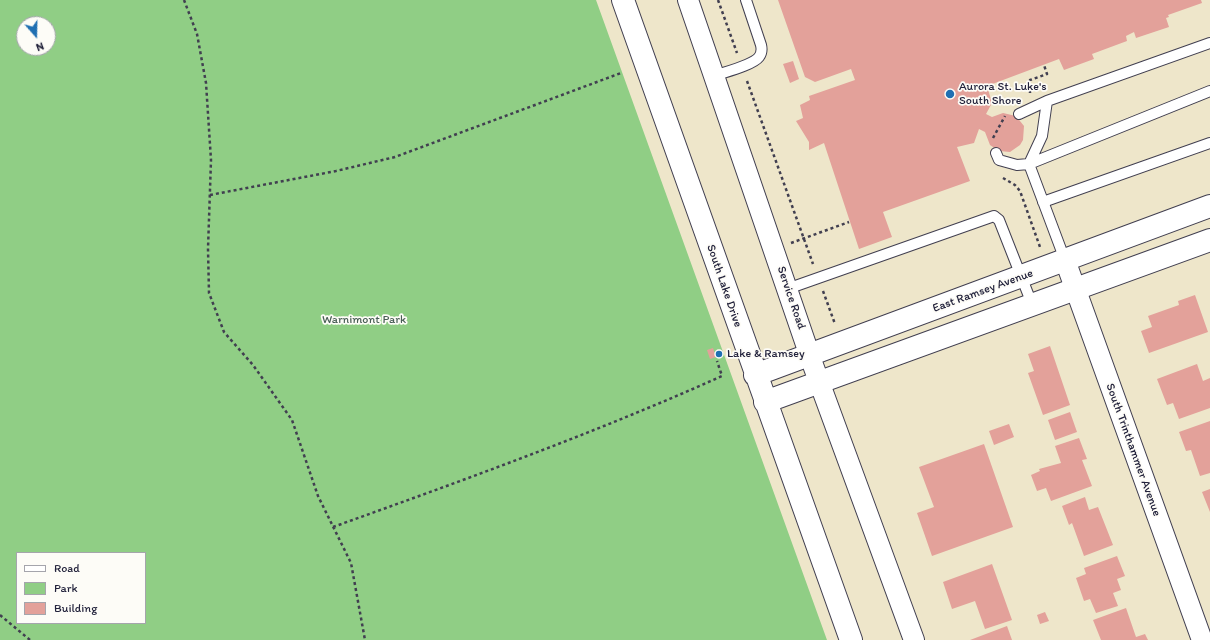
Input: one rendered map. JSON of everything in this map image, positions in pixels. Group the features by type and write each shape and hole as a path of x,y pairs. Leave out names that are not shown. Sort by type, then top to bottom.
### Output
{"street":[{"name":"South Lake Drive","path":"623,0 755,375 851,640"},
{"name":"Service Road","path":"688,0 810,355 914,640"},
{"name":"East Ramsey Avenue","path":"755,375 1210,206"},
{"path":"765,402 1074,288 1210,240"},
{"name":"South Trinthammer Avenue","path":"1065,260 1202,640"}],"lane":[{"path":"714,76 751,63 759,58 762,52 762,44 746,0"},
{"path":"1019,114 1047,101 1210,43"},
{"path":"996,153 999,160 1017,165 1029,164 1210,92"},
{"path":"1047,101 1042,136 1029,164 1065,260"},
{"path":"1043,202 1210,143"},
{"path":"787,289 994,216 1000,220 1032,304"}],"path":[{"path":"184,0 197,34 206,83 211,160 208,249 209,293 224,332 253,366 292,420 318,496 351,563 365,640"},
{"path":"718,0 738,54"},
{"path":"210,195 336,172 395,157 621,73"},
{"path":"744,74 804,238"},
{"path":"786,245 849,222"},
{"path":"823,291 835,325"},
{"path":"333,527 586,434 680,395 722,376 717,360"},
{"path":"0,615 30,640"}],"green space":[{"name":"Warnimont Park","path":"0,0 596,0 827,640 0,640"}],"building":[{"path":"778,0 1201,0 1202,3 1168,15 1169,17 1166,18 1169,27 1136,38 1134,32 1126,36 1127,41 1092,54 1094,59 1064,70 1059,59 987,86 992,103 986,114 992,117 1003,113 1016,116 1024,126 1023,140 1020,145 1010,152 999,151 990,145 985,132 979,129 974,143 957,147 970,181 883,212 892,237 859,249 824,143 809,150 809,142 796,121 803,118 800,105 810,100 809,96 855,80 851,69 815,82 805,77"},
{"path":"793,61 799,79 790,83 783,64"},
{"path":"1195,295 1208,332 1149,353 1141,331 1152,327 1148,316 1179,305 1178,301"},
{"path":"1050,346 1070,405 1043,415 1028,373 1034,371 1028,354"},
{"path":"713,348 716,357 710,359 707,350"},
{"path":"1197,364 1203,381 1210,378 1210,408 1179,419 1173,403 1167,405 1157,379"},
{"path":"1070,412 1077,432 1055,440 1048,420"},
{"path":"1210,421 1210,473 1200,476 1191,450 1186,451 1179,432"},
{"path":"1009,424 1014,437 994,445 989,431"},
{"path":"1079,438 1087,459 1082,460 1092,486 1051,501 1046,488 1037,491 1031,475 1040,471 1039,469 1061,463 1055,446"},
{"path":"984,444 1013,527 932,556 917,513 934,507 919,467"},
{"path":"1210,489 1210,512 1202,492"},
{"path":"1085,497 1089,510 1098,507 1113,545 1084,556 1072,523 1069,525 1062,506"},
{"path":"1117,556 1125,576 1117,579 1121,590 1113,593 1118,606 1096,613 1090,599 1084,601 1076,578 1086,574 1084,568"},
{"path":"992,564 1012,620 985,629 975,601 952,609 943,582"},
{"path":"1126,608 1136,637 1145,634 1148,640 1101,640 1093,620"},
{"path":"1045,612 1049,621 1040,624 1037,615"},
{"path":"1007,626 1012,640 970,640"}],"place":[{"name":"Aurora St. Luke's South Shore","path":"950,94"},
{"name":"Lake & Ramsey","path":"719,354"}]}
